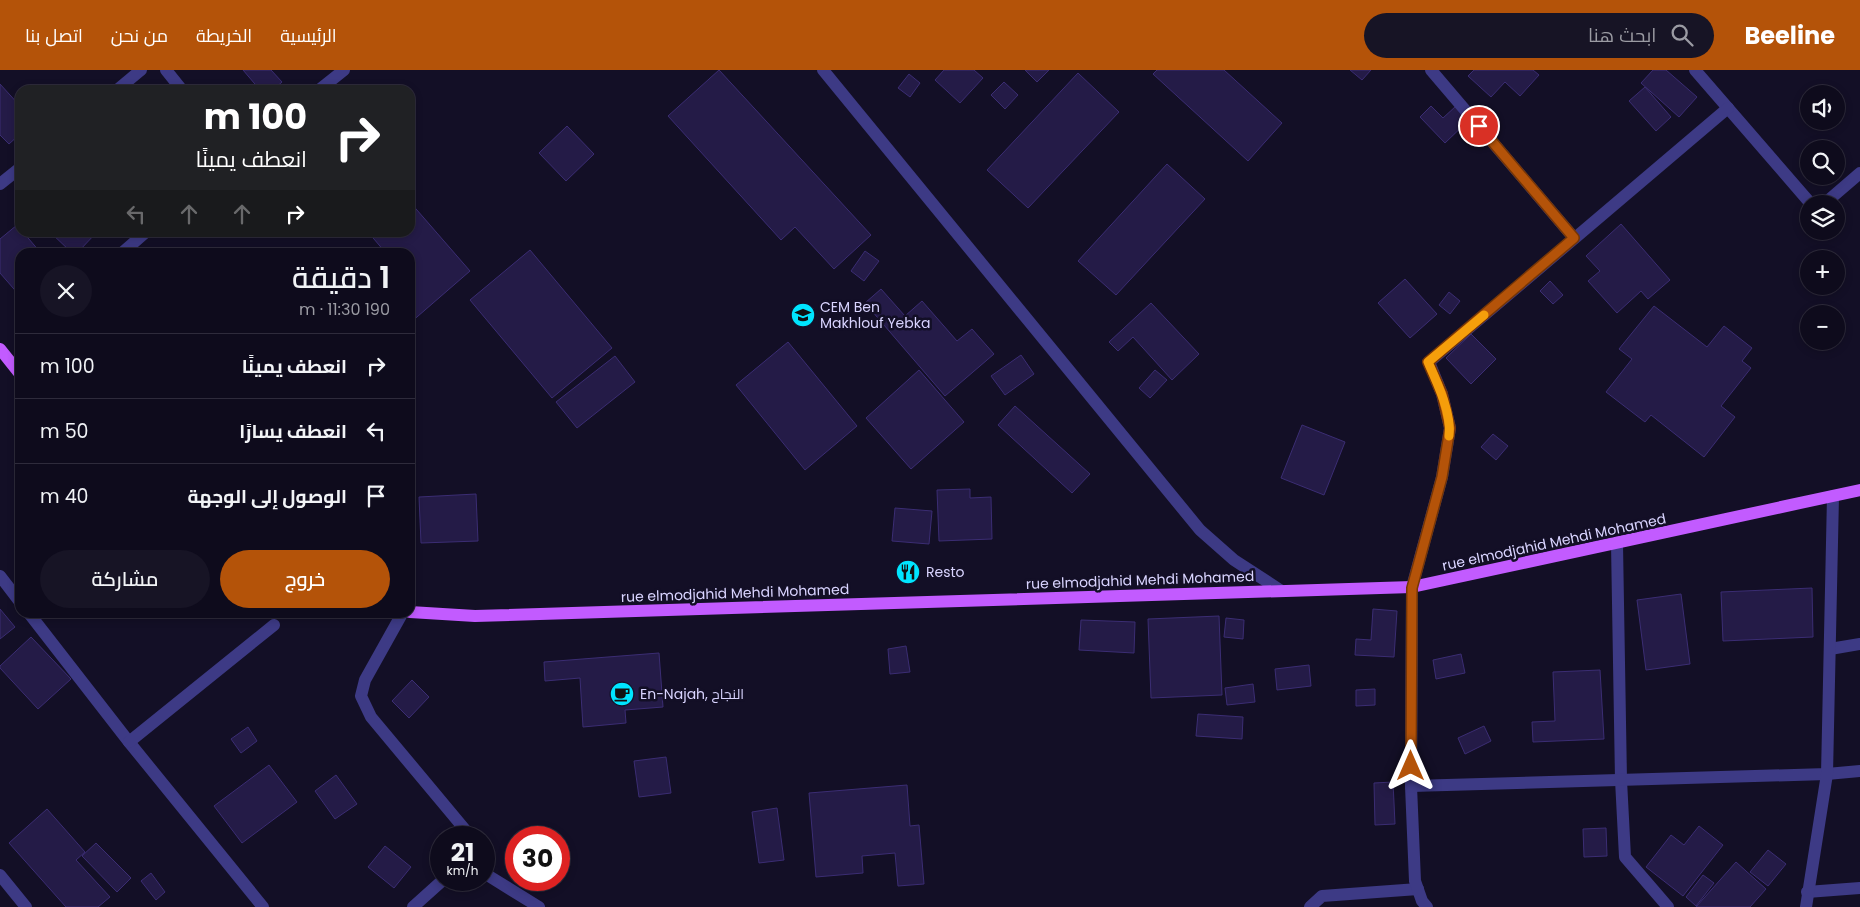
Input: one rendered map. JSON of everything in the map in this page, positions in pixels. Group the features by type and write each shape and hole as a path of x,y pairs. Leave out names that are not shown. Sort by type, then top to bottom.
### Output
{"main road":[{"path":"1,353 15,368"},
{"name":"rue elmodjahid Mehdi Mohamed","path":"415,612 475,616 1280,590 1412,588 1860,490"}],"street":[{"path":"123,85 141,70"},
{"path":"166,70 178,85"},
{"path":"325,85 344,70"},
{"path":"823,70 1200,530 1234,560 1280,590"},
{"path":"1431,70 1574,238"},
{"path":"1695,70 1804,195"},
{"path":"1427,907 1422,901 1415,881 1411,786 1412,588 1442,477 1450,428 1442,394 1428,362 1728,108"},
{"path":"0,184 15,172"},
{"path":"1834,195 1860,173"},
{"path":"128,248 140,237"},
{"path":"1806,907 1827,774 1833,496"},
{"path":"1617,544 1621,780 1625,857 1668,907"},
{"path":"0,576 15,596"},
{"path":"33,618 129,742 263,907"},
{"path":"400,618 365,680 361,696 371,717 462,826"},
{"path":"129,742 274,626"},
{"path":"1830,649 1860,644"},
{"path":"1411,786 1860,772"},
{"path":"0,875 26,907"},
{"path":"495,880 539,907"},
{"path":"1807,892 1860,888"},
{"path":"1310,907 1322,896 1418,889"},
{"path":"413,907 431,891"}],"building":[{"path":"243,70 271,70 282,82 279,85 256,85"},
{"path":"719,70 871,235 834,269 795,227 781,240 668,116"},
{"path":"944,70 974,70 983,78 960,103 935,80"},
{"path":"1025,70 1049,70 1037,82"},
{"path":"1157,70 1224,70 1282,123 1248,161 1153,74"},
{"path":"1350,70 1371,70 1362,80"},
{"path":"1474,70 1533,70 1539,75 1520,96 1505,82 1491,97 1468,76"},
{"path":"1653,70 1666,70 1697,97 1679,117 1641,83"},
{"path":"1078,73 1119,112 1028,208 987,170"},
{"path":"909,74 920,83 910,97 898,88"},
{"path":"1004,82 1018,95 1005,109 991,95"},
{"path":"0,84 15,100 15,139 9,144 0,135"},
{"path":"1645,87 1671,117 1656,131 1629,101"},
{"path":"1431,106 1443,118 1456,106 1469,120 1445,143 1420,117"},
{"path":"567,126 594,154 566,181 539,153"},
{"path":"1167,164 1205,199 1116,295 1078,261"},
{"path":"415,208 470,271 415,319 415,248 382,248 372,237 415,237"},
{"path":"1621,224 1670,280 1648,299 1641,291 1617,313 1588,281 1600,271 1586,256"},
{"path":"15,227 15,237 27,237 37,248 15,248 15,290 0,273 0,239"},
{"path":"55,237 92,237 82,248 67,248"},
{"path":"530,250 612,348 552,398 470,300"},
{"path":"865,251 879,261 864,281 851,271"},
{"path":"1405,279 1437,314 1410,338 1378,303"},
{"path":"1550,281 1563,295 1553,304 1540,291"},
{"path":"881,289 905,316 922,301 957,341 972,329 994,354 945,396 865,303"},
{"path":"1449,292 1460,301 1450,314 1439,305"},
{"path":"1151,303 1199,354 1172,380 1133,337 1118,351 1109,342"},
{"path":"1654,306 1707,347 1724,326 1752,348 1742,361 1751,368 1721,406 1735,417 1704,457 1651,415 1645,422 1606,392 1632,359 1619,349"},
{"path":"1471,334 1496,359 1471,384 1446,358"},
{"path":"788,342 857,426 805,470 736,385"},
{"path":"1021,355 1034,374 1005,395 991,376"},
{"path":"615,356 635,382 577,428 556,402"},
{"path":"919,370 964,422 911,469 866,418"},
{"path":"1155,370 1167,380 1150,398 1139,388"},
{"path":"1015,406 1090,474 1072,493 998,425"},
{"path":"1302,425 1345,442 1324,495 1281,478"},
{"path":"1493,434 1508,446 1496,460 1481,447"},
{"path":"970,489 970,498 991,497 992,539 939,541 937,490"},
{"path":"476,494 478,541 421,543 419,497"},
{"path":"895,508 932,511 929,544 892,541"},
{"path":"1812,588 1813,637 1723,641 1721,592"},
{"path":"1681,594 1690,664 1646,670 1637,600"},
{"path":"0,609 15,627 0,639"},
{"path":"1373,609 1397,611 1394,657 1355,655 1356,639 1371,640"},
{"path":"1219,616 1222,695 1151,698 1148,619"},
{"path":"1226,618 1244,620 1243,639 1224,637"},
{"path":"1081,620 1135,622 1134,653 1079,650"},
{"path":"31,637 71,679 38,709 0,668"},
{"path":"906,646 910,672 890,674 888,649"},
{"name":"En-Najah, النجاح","path":"659,653 663,707 625,710 626,723 583,727 580,678 545,681 544,662"},
{"path":"1461,654 1465,673 1436,679 1433,660"},
{"path":"1309,665 1311,686 1277,690 1275,669"},
{"path":"1600,670 1604,739 1533,742 1532,722 1555,721 1553,672"},
{"path":"412,680 429,697 409,718 392,701"},
{"path":"1253,684 1255,702 1227,705 1225,688"},
{"path":"1375,689 1375,705 1356,706 1356,690"},
{"path":"1198,714 1243,717 1242,739 1196,736"},
{"path":"1484,726 1491,741 1465,754 1458,738"},
{"path":"248,727 257,741 241,753 231,739"},
{"path":"666,757 671,793 639,797 634,761"},
{"path":"269,765 297,802 242,843 214,806"},
{"path":"336,775 357,804 335,819 315,791"},
{"path":"1393,782 1395,824 1375,825 1374,783"},
{"path":"907,785 910,826 919,825 924,884 898,886 895,853 862,856 863,873 816,877 809,793"},
{"path":"777,808 784,860 759,863 752,812"},
{"path":"47,809 85,852 76,860 110,897 98,907 66,907 9,843"},
{"path":"1699,826 1723,845 1683,896 1646,867 1671,835 1684,845"},
{"path":"1606,828 1607,856 1584,857 1583,829"},
{"path":"96,843 131,878 117,892 82,856"},
{"path":"385,846 411,867 394,888 368,867"},
{"path":"1768,850 1786,864 1768,886 1750,872"},
{"path":"1736,862 1766,889 1750,907 1696,907"},
{"path":"151,873 165,892 156,900 141,881"},
{"path":"1703,875 1714,883 1696,906 1686,897"}],"slow traffic":[{"path":"1449,436 1450,428 1442,394 1428,362 1484,315"}],"place":[{"name":"CEM Ben Makhlouf Yebka","path":"803,315"},
{"name":"Resto","path":"908,572"},
{"name":"En-Najah, النجاح","path":"622,694"}],"route":[{"path":"1411,766 1412,588 1442,477 1450,428 1442,394 1428,362 1574,238 1479,126"}]}
